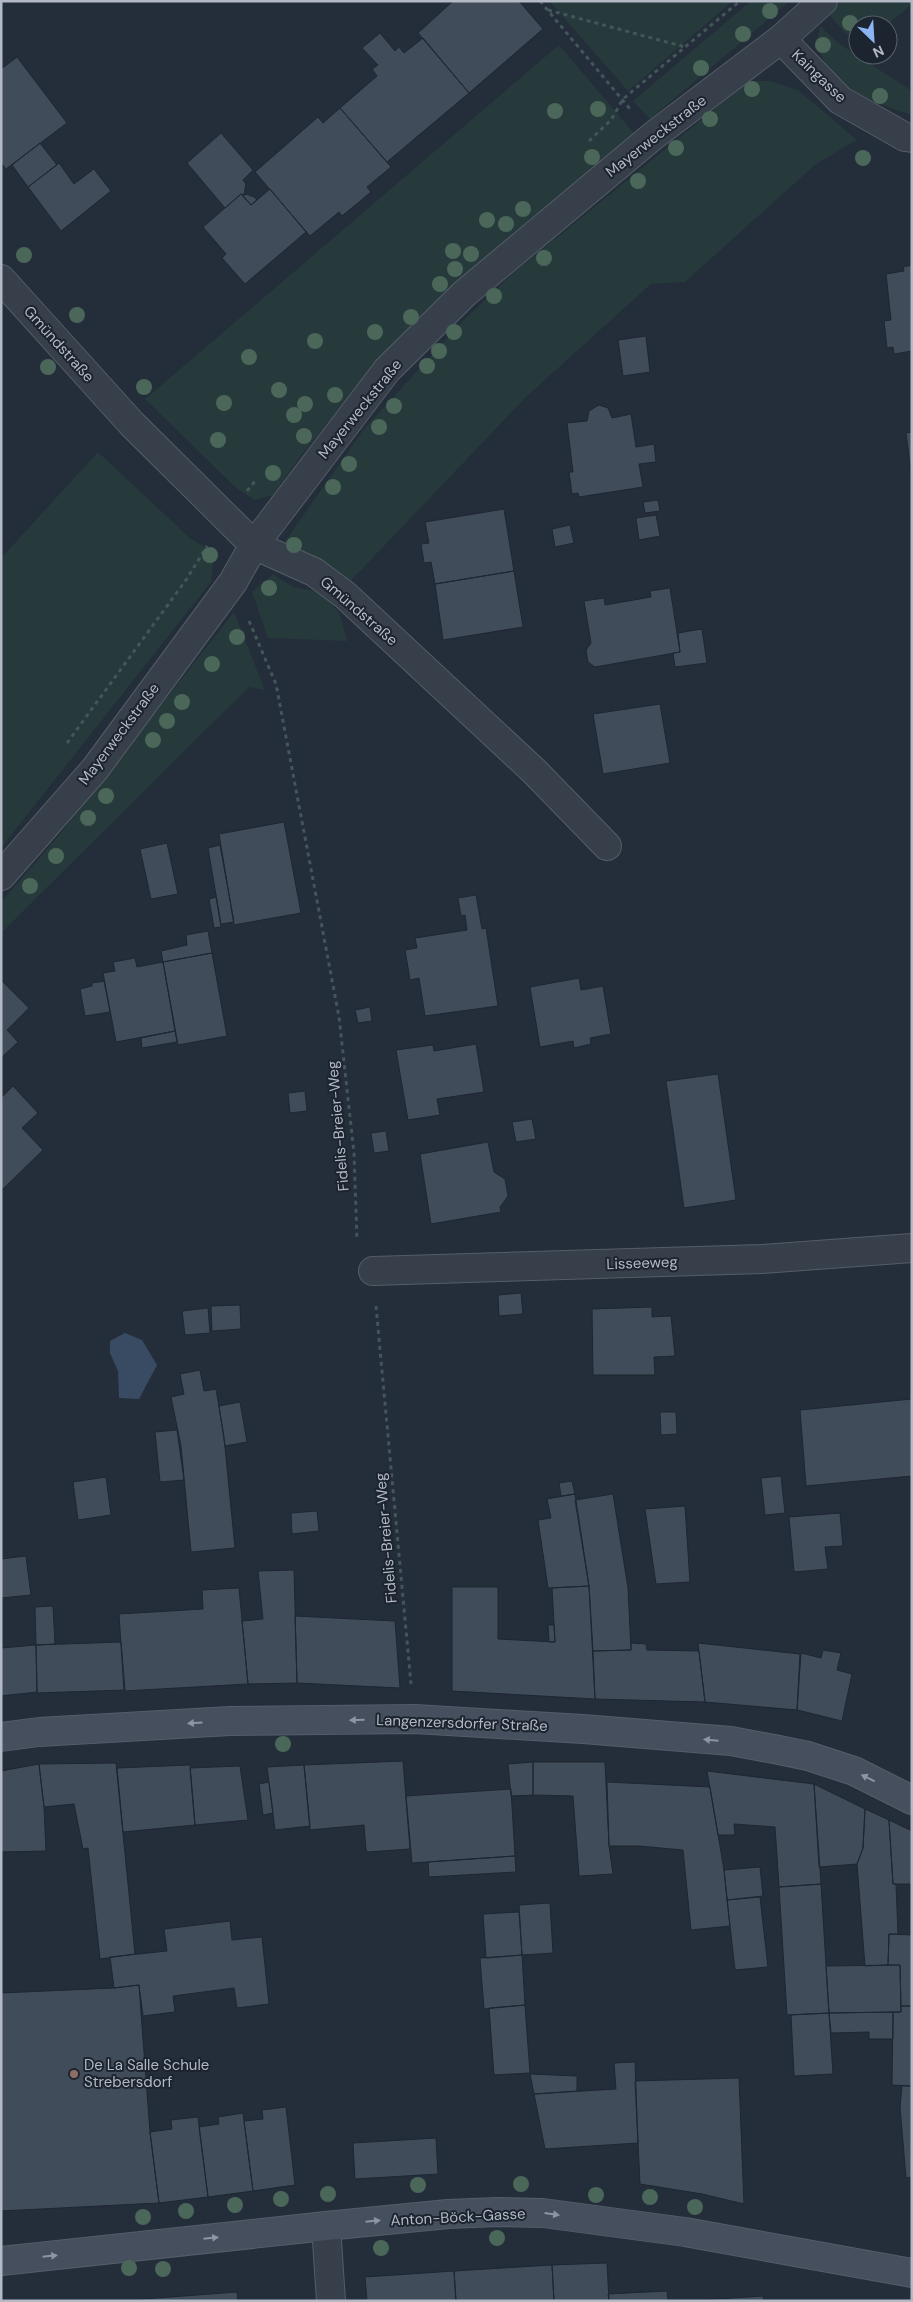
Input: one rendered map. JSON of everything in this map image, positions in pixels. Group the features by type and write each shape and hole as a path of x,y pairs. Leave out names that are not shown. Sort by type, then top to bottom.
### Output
{"main road":[{"name":"Langenzersdorfer Straße","path":"1,1737 39,1732 230,1721 415,1719 583,1729 731,1741 808,1756 845,1768 912,1800"},
{"name":"Anton-Böck-Gasse","path":"1,2261 448,2214 543,2213 685,2232 912,2273"}],"street":[{"name":"Mayerweckstraße","path":"1,876 95,769 233,582 254,545 387,370 464,294 653,136 781,39 823,1"},
{"name":"Kaingasse","path":"781,39 840,100 905,137 912,138"},
{"name":"Gmündstraße","path":"1,279 132,424 254,545 314,572 345,595 534,770 607,846"},
{"name":"Lisseeweg","path":"373,1270 762,1259 912,1248"},
{"path":"326,2226 331,2301"}],"path":[{"path":"540,1 653,136"},
{"path":"548,10 685,47"},
{"name":"Fidelis-Breier-Weg","path":"209,544 233,582 276,684 339,1016 354,1153 358,1258 373,1270 415,1719"}],"shaded area":[{"path":"549,1 733,1 628,91"},
{"path":"751,1 790,1 650,119 633,101"},
{"path":"841,1 912,1 912,4 898,16 848,15 848,35 828,13"},
{"path":"820,26 848,49 848,65 872,65 912,91 912,115 884,106 842,82 823,59 818,36"},
{"path":"559,45 634,133 431,307 364,378 300,457 273,495 254,500 235,487 145,399"},
{"path":"749,81 770,81 798,90 857,140 816,164 685,282 651,284 526,397 345,587 331,569 319,558 283,544 364,429 463,321 512,274"},
{"path":"98,452 191,539 214,552 211,582 1,848 1,558"},
{"path":"273,574 293,587 321,592 340,614 347,641 268,638 252,592"},
{"path":"234,612 265,690 249,687 1,933 1,902 60,834"}],"water":[{"path":"125,1333 142,1340 157,1365 139,1399 119,1398 118,1371 110,1353 110,1341"}],"building":[{"path":"453,1 519,1 543,29 469,93 418,33"},
{"path":"380,33 395,51 399,47 404,53 423,38 469,93 387,162 340,108 377,76 372,69 378,65 362,48"},
{"path":"17,57 67,123 6,169 1,163 1,69"},
{"path":"340,108 391,167 367,187 371,192 342,216 339,212 310,236 255,172 318,117 323,123"},
{"path":"221,133 253,170 243,180 246,184 244,195 241,194 225,208 187,163"},
{"path":"40,143 57,165 28,187 12,165"},
{"path":"59,163 74,184 94,169 111,191 61,231 28,187"},
{"path":"270,189 306,232 245,284 222,258 226,254 203,227 241,194 251,205"},
{"path":"246,194 257,200 251,205 243,196"},
{"path":"912,265 912,351 894,354 893,347 887,348 884,321 891,320 886,274 904,271 903,267"},
{"path":"646,336 650,372 623,376 618,340"},
{"path":"599,405 608,408 612,418 631,414 636,447 654,444 656,462 639,464 643,487 579,497 578,493 572,494 569,472 573,472 567,423 587,421 589,411"},
{"path":"912,432 912,481 906,433"},
{"path":"658,500 660,511 645,513 643,502"},
{"path":"504,509 514,571 435,584 431,562 424,563 421,544 429,543 425,522"},
{"path":"656,515 660,536 639,540 636,518"},
{"path":"570,525 574,543 555,547 552,529"},
{"path":"514,571 523,627 443,640 435,584"},
{"path":"670,588 680,652 595,667 588,662 586,650 591,643 584,601 604,598 605,605 651,597 650,591"},
{"path":"702,629 707,663 675,667 673,653 680,652 678,633"},
{"path":"660,704 670,763 603,774 593,714"},
{"path":"284,822 301,913 234,925 219,834"},
{"path":"167,843 178,894 151,899 140,849"},
{"path":"220,845 234,922 221,924 208,848"},
{"path":"476,895 482,929 486,928 498,1006 425,1016 419,978 410,980 405,950 417,948 415,938 467,930 465,915 461,916 458,898"},
{"path":"216,897 221,927 214,928 209,899"},
{"path":"208,931 212,953 163,962 161,951 187,945 186,935"},
{"path":"212,953 227,1036 178,1045 163,962"},
{"path":"135,958 137,967 163,962 175,1031 116,1042 103,973 115,971 113,962"},
{"path":"579,978 581,990 603,986 611,1034 590,1038 591,1044 574,1048 573,1041 540,1047 530,987"},
{"path":"1,980 29,1008 7,1030 18,1042 1,1058"},
{"path":"104,981 110,1012 85,1016 80,989 92,986 92,983"},
{"path":"370,1007 372,1021 358,1023 355,1010"},
{"path":"175,1031 177,1042 142,1048 141,1038"},
{"path":"476,1044 484,1092 437,1099 440,1115 408,1120 396,1050 433,1045 434,1051"},
{"path":"718,1074 736,1200 684,1208 666,1081"},
{"path":"13,1086 38,1113 22,1128 43,1150 3,1189 1,1188 1,1098"},
{"path":"305,1091 307,1111 290,1113 288,1093"},
{"path":"532,1119 536,1139 516,1142 512,1122"},
{"path":"386,1131 389,1151 374,1153 371,1133"},
{"path":"488,1142 494,1172 505,1179 508,1196 500,1207 501,1212 431,1224 420,1154"},
{"path":"521,1293 523,1314 499,1316 498,1295"},
{"path":"240,1305 241,1329 212,1331 211,1306"},
{"path":"652,1307 652,1317 671,1316 675,1356 654,1357 655,1375 593,1375 592,1309"},
{"path":"208,1308 210,1333 185,1335 182,1311"},
{"path":"200,1370 204,1391 216,1389 224,1437 235,1548 191,1552 181,1446 171,1397 184,1394 180,1374"},
{"path":"912,1399 912,1476 806,1486 800,1410"},
{"path":"240,1402 247,1442 225,1446 219,1406"},
{"path":"660,1412 676,1412 677,1434 661,1435"},
{"path":"177,1430 184,1480 160,1482 155,1432"},
{"path":"781,1476 785,1513 765,1515 761,1478"},
{"path":"106,1477 111,1515 78,1520 73,1482"},
{"path":"572,1481 575,1494 561,1496 559,1483"},
{"path":"575,1494 589,1586 548,1588 538,1520 551,1518 547,1499"},
{"path":"613,1494 628,1588 631,1650 593,1651 589,1586 575,1500"},
{"path":"685,1506 690,1582 656,1584 645,1509"},
{"path":"317,1511 319,1531 292,1534 291,1513"},
{"path":"840,1513 843,1546 825,1547 828,1569 794,1572 789,1517"},
{"path":"26,1556 31,1595 1,1598 1,1559"},
{"path":"294,1570 297,1683 248,1684 242,1621 263,1619 258,1571"},
{"path":"589,1586 595,1699 452,1691 452,1587 498,1587 498,1639 555,1642 552,1588"},
{"path":"239,1588 248,1684 124,1691 119,1614 203,1609 202,1590"},
{"path":"53,1606 55,1644 36,1645 35,1607"},
{"path":"295,1616 395,1621 400,1688 297,1683"},
{"path":"548,1625 554,1625 555,1642 549,1642"},
{"path":"121,1642 125,1690 37,1693 36,1645"},
{"path":"631,1643 646,1644 647,1650 699,1651 705,1702 595,1699 593,1651 631,1650"},
{"path":"698,1643 800,1654 797,1710 705,1702"},
{"path":"36,1645 37,1692 1,1696 1,1648"},
{"path":"823,1650 841,1653 837,1670 852,1674 842,1721 797,1710 801,1653 821,1658"},
{"path":"403,1761 410,1849 368,1852 366,1850 364,1825 310,1830 304,1765"},
{"path":"533,1762 605,1762 609,1846 613,1874 579,1876 573,1796 533,1795"},
{"path":"533,1762 533,1795 511,1796 508,1764"},
{"path":"116,1763 135,1954 100,1959 88,1848 83,1849 74,1804 44,1807 39,1764"},
{"path":"39,1764 44,1807 46,1851 1,1852 1,1771"},
{"path":"190,1765 195,1825 123,1832 117,1768"},
{"path":"304,1765 310,1826 275,1830 267,1767"},
{"path":"240,1766 248,1820 195,1825 190,1768"},
{"path":"707,1771 814,1784 821,1884 779,1887 775,1827 734,1824 735,1835 718,1835"},
{"path":"269,1782 273,1813 263,1815 259,1784"},
{"path":"607,1782 710,1787 724,1870 730,1926 691,1930 683,1850 639,1846 609,1846"},
{"path":"814,1784 865,1809 863,1848 857,1864 819,1867"},
{"path":"511,1789 515,1856 412,1863 406,1796"},
{"path":"865,1809 889,1820 893,1884 896,1884 898,1934 889,1934 888,1965 865,1966 857,1864 863,1848"},
{"path":"889,1820 912,1831 912,1884 893,1884"},
{"path":"515,1856 516,1872 429,1877 428,1862"},
{"path":"760,1867 763,1896 727,1900 724,1870"},
{"path":"821,1884 829,2013 787,2015 779,1887"},
{"path":"760,1897 768,1967 735,1970 727,1900"},
{"path":"550,1903 553,1953 522,1955 519,1905"},
{"path":"519,1912 522,1955 486,1958 483,1914"},
{"path":"230,1921 232,1940 262,1937 269,2004 237,2008 234,1988 173,1996 175,2012 143,2016 139,1985 114,1988 110,1957 167,1951 164,1929"},
{"path":"889,1934 912,1935 912,2006 901,2006 900,1965 888,1965"},
{"path":"522,1955 525,2005 484,2009 480,1958"},
{"path":"900,1965 901,2012 829,2013 826,1966"},
{"name":"De La Salle Schule Strebersdorf","path":"139,1985 150,2132 159,2203 1,2211 1,1993 114,1988"},
{"path":"525,2005 530,2073 494,2075 489,2008"},
{"path":"901,2006 912,2006 912,2086 892,2085 893,2012 901,2012"},
{"path":"893,2012 893,2039 869,2039 869,2032 831,2033 829,2013"},
{"path":"829,2013 833,2074 794,2076 791,2015"},
{"path":"635,2062 638,2143 545,2149 534,2094 616,2089 614,2063"},
{"path":"530,2074 577,2076 577,2091 534,2094"},
{"path":"739,2078 744,2204 702,2194 640,2184 635,2081"},
{"path":"902,2086 912,2086 912,2177 906,2178 900,2107"},
{"path":"286,2107 295,2185 253,2191 244,2121 263,2119 262,2110"},
{"path":"243,2113 253,2191 208,2197 199,2127 219,2124 218,2117"},
{"path":"198,2117 208,2197 159,2203 150,2132 172,2129 171,2120"},
{"path":"436,2138 438,2174 355,2179 353,2143"},
{"path":"607,2263 609,2301 554,2301 552,2265"},
{"path":"552,2265 554,2301 456,2301 454,2271"},
{"path":"454,2271 456,2301 367,2301 365,2277"},
{"path":"667,2291 668,2301 609,2301 608,2294"},
{"path":"237,2292 238,2301 143,2301 143,2299"},
{"path":"763,2296 764,2301 685,2301"}],"place":[{"name":"De La Salle Schule Strebersdorf","path":"74,2074"}]}
